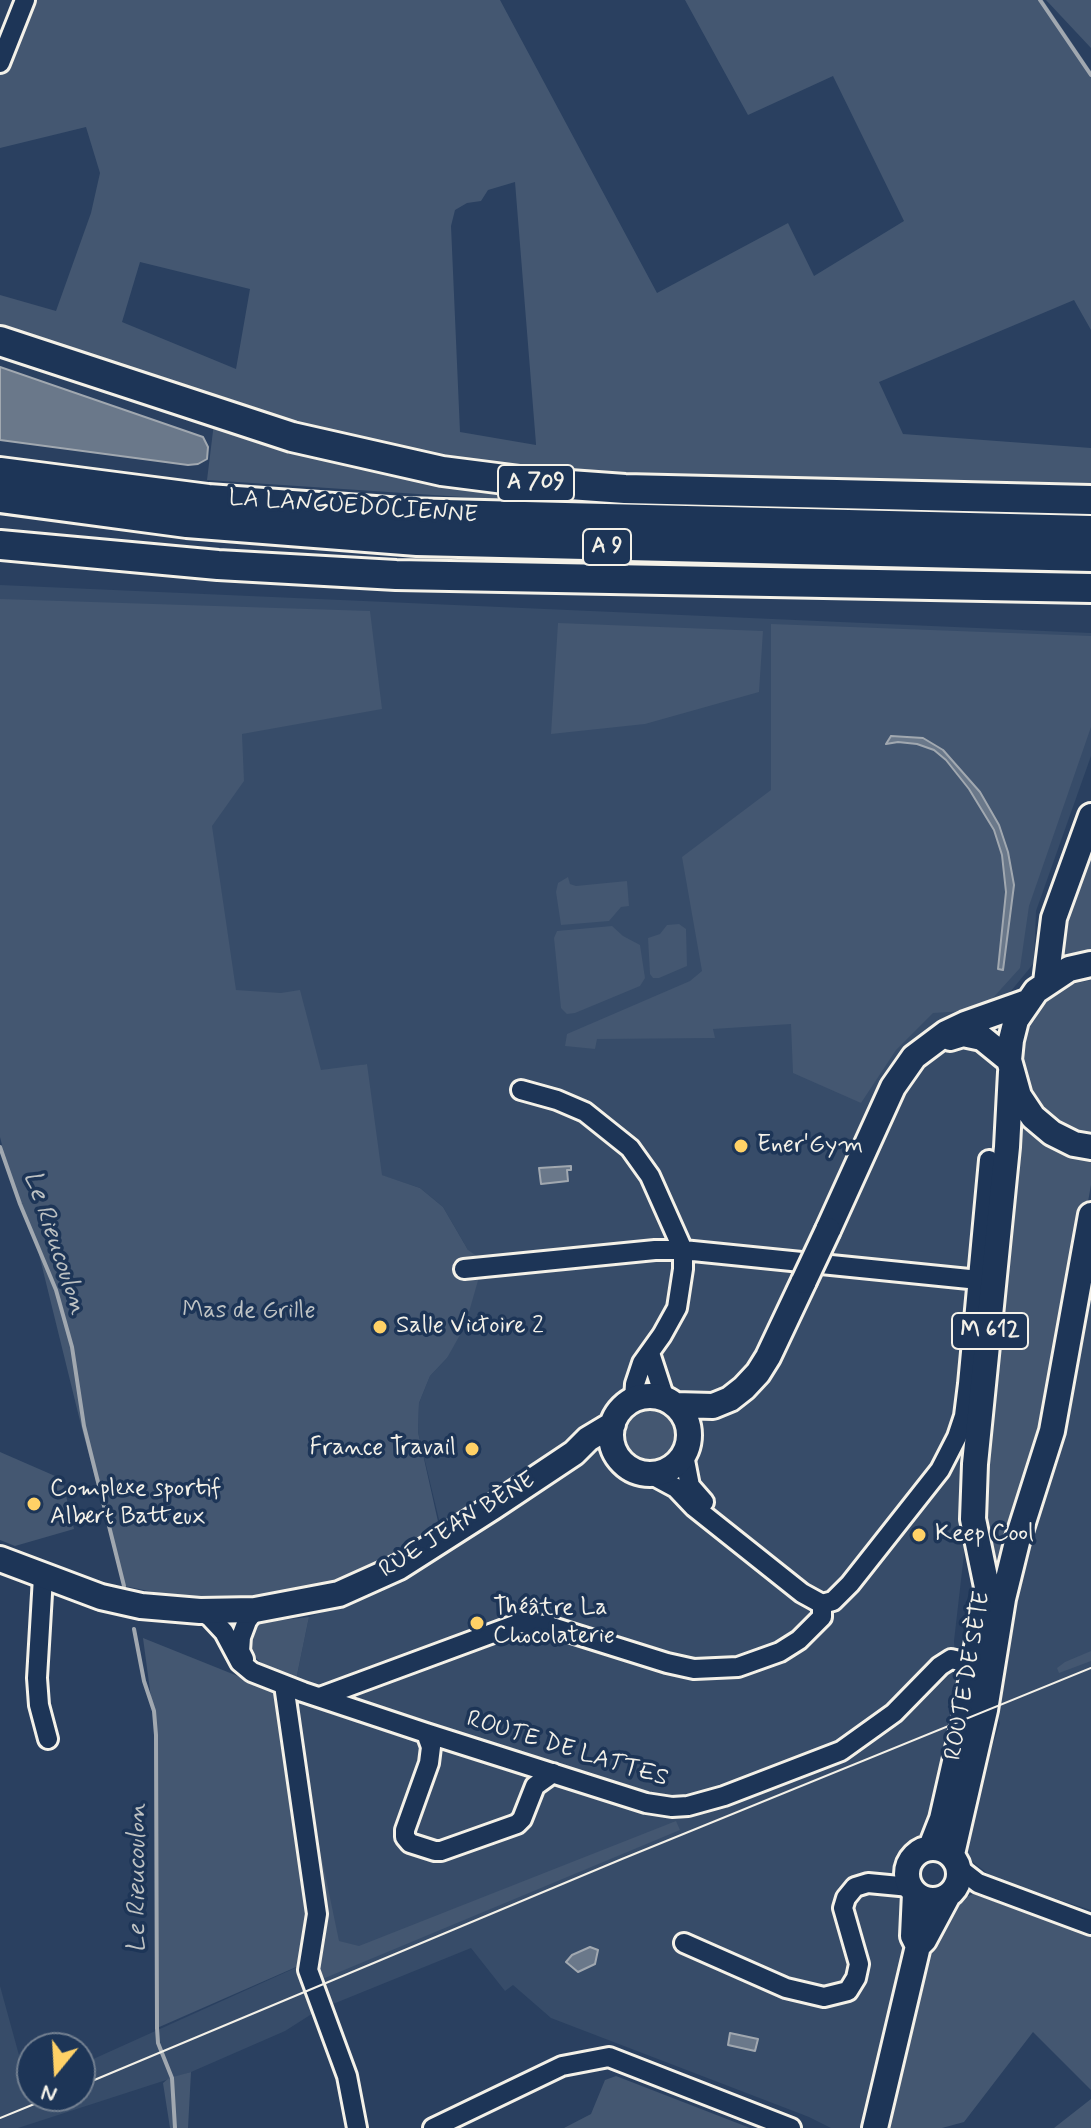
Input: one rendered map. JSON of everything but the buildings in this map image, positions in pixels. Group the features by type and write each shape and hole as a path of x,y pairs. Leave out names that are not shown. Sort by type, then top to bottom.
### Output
{"highway":[{"name":"A 709","path":"0,341 262,429 442,471 528,482 625,489 1091,500"},
{"name":"LA LANGUEDOCIENNE","path":"0,472 208,499 391,513 1091,530"},
{"name":"LA LANGUEDOCIENNE","path":"0,498 187,523 417,541 1091,557"},
{"path":"0,545 218,565 396,575 1091,588"}],"main road":[{"path":"1046,982 1054,918 1091,816"},
{"path":"713,1406 675,1465 663,1472 650,1474 631,1469 617,1455 612,1443 613,1424 621,1409 634,1400 649,1396 670,1402 713,1406 730,1399 758,1373 893,1087 914,1057 965,1024 1027,1002 1046,982 1069,969 1091,964"},
{"name":"ROUTE DE SÈTE","path":"954,1872 942,1819 974,1673 987,1587 973,1519 975,1464 1007,1147 1011,1040 1016,1020 1027,1002"},
{"path":"929,1046 963,1034 982,1038 1010,1066 1019,1096 1033,1117 1052,1133 1074,1144 1091,1147"},
{"name":"ROUTE DE SÈTE","path":"875,2128 918,1946 924,1940 954,1872 1003,1599 1018,1538 1052,1431 1091,1215"},
{"path":"670,1402 685,1418 686,1445"},
{"name":"RUE JEAN BÈNE","path":"0,1559 101,1597 141,1606 200,1611 255,1610 339,1594 399,1567 574,1453 588,1439 613,1424"},
{"path":"574,1453 617,1455"},
{"path":"915,1854 954,1872 930,1900 905,1884 909,1863 915,1854"},
{"name":"ROUTE DE SÈTE","path":"905,1884 913,1936 918,1946"}],"street":[{"path":"0,63 25,0"},
{"path":"521,1090 557,1100 591,1115 630,1148 650,1176 683,1250 677,1308 642,1363 635,1384 634,1400"},
{"path":"822,1604 833,1601 850,1584 949,1455 964,1416 989,1160"},
{"path":"464,1269 655,1250 683,1250 979,1280"},
{"path":"650,1353 670,1402"},
{"path":"686,1445 687,1476 693,1492 716,1518"},
{"path":"320,1697 520,1623 546,1625 694,1669 738,1667 780,1652 799,1640 822,1617 819,1592 676,1488 650,1474"},
{"path":"43,1577 37,1678 39,1705 48,1739"},
{"path":"252,1672 240,1651 244,1628 255,1610"},
{"path":"200,1611 224,1632 240,1662 252,1672"},
{"name":"ROUTE DE LATTES","path":"252,1672 426,1733 646,1803 672,1807 724,1796 841,1751 894,1713 940,1666 951,1659 964,1662 974,1673"},
{"path":"284,1685 317,1914 308,1970 347,2076 357,2128"},
{"path":"426,1733 431,1747 429,1763 405,1837 410,1843 435,1851 517,1824 535,1786 553,1773"},
{"path":"954,1872 1091,1925"},
{"path":"684,1943 786,1988 824,1997 848,1991 856,1978 859,1964 843,1908 846,1898 855,1887 868,1883 905,1884"},
{"path":"433,2128 562,2066 609,2057 791,2128"}],"shaded area":[{"path":"0,367 203,437 208,447 207,459 188,465 0,440"},
{"path":"0,585 1091,633 1091,756 1036,911 1034,963 1006,997 949,1033 998,1029 995,1063 999,1139 980,1415 954,1641 959,1716 863,2128 831,2128 551,2018 513,1985 505,1991 471,1948 328,2006 316,1972 333,1956 290,1698 309,1617 382,1591 447,1553 418,1432 419,1403 430,1376 447,1358 468,1250 443,1207 420,1188 381,1175 366,1064 0,1137"},
{"path":"891,736 923,738 943,750 980,792 999,825 1014,885 1003,970 998,969 1006,892 1002,855 994,830 969,789 946,760 934,750 917,744 886,744"},
{"path":"571,1166 571,1170 567,1170 568,1181 541,1184 539,1168"},
{"path":"1091,1261 1091,1910 996,1880 964,1855 972,1807 1000,1723 992,1703"},
{"path":"590,1947 598,1950 595,1964 578,1972 566,1962 572,1955"},
{"path":"304,1964 318,2010 285,2031 191,2072 96,2103 96,2058"},
{"path":"0,1986 16,2044 16,2112 67,2112 18,2128 0,2128"},
{"path":"730,2033 758,2039 755,2051 728,2045"}],"green space":[{"path":"30,0 500,0 657,293 788,223 814,276 904,221 833,76 748,115 685,0 1043,0 1091,71 1091,330 1074,300 879,382 903,434 1091,448 1091,483 651,480 460,464 306,426 48,340 0,327 0,295 56,311 91,213 100,173 86,127 0,148 0,75","holes":["515,182 536,444 536,445 460,432 451,226 455,210 467,203 481,201 488,190","140,262 250,289 236,369 122,322"]},
{"path":"1046,0 1091,0 1091,48"},
{"path":"214,423 336,462 541,492 539,502 207,480"},
{"name":"Mas de Grille","path":"0,599 370,611 382,709 242,734 244,781 212,826 236,990 281,993 300,990 321,1070 367,1064 382,1175 420,1188 443,1207 468,1250 478,1257 479,1277 465,1326 447,1358 430,1376 419,1403 418,1432 439,1526 388,1559 335,1583 300,1592 227,1601 193,1600 124,1586 36,1242 0,1147"},
{"path":"558,623 763,631 759,692 645,724 551,734"},
{"path":"771,624 1091,636 1091,727 1029,906 1020,968 982,1010 933,1013 896,1050 861,1103 793,1073 791,1024 713,1029 715,1038 597,1039 595,1049 565,1046 567,1034 690,981 702,971 682,857 771,790"},
{"path":"1091,844 1091,950 1059,961 1070,911"},
{"path":"568,877 570,884 576,886 627,881 629,906 621,907 609,921 561,925 556,892 558,883"},
{"path":"679,924 686,929 687,966 653,978 650,974 648,938 660,934 667,925"},
{"path":"612,926 640,945 645,978 640,986 567,1014 561,1008 554,938 557,931"},
{"path":"1091,980 1091,1134 1080,1133 1058,1123 1039,1107 1027,1085 1022,1061 1024,1037 1034,1014 1051,996 1072,984"},
{"path":"1018,1110 1091,1157 1091,1185 1056,1381 1005,1557 992,1587 980,1511"},
{"path":"650,1405 671,1414 680,1435 671,1456 650,1465 629,1456 620,1435 629,1414"},
{"name":"Complexe sportif Albert Batteux","path":"0,1452 62,1479 74,1529 15,1546 0,1540"},
{"path":"309,1617 296,1680 264,1665 250,1653 257,1623"},
{"path":"143,1638 280,1693 312,1914 303,1964 157,2028 156,1735"},
{"path":"1091,1651 1091,1661 1059,1673 1057,1668 1065,1662"},
{"path":"676,1821 680,1830 325,1978 322,1975 317,1961 324,1927 312,1851 319,1845 339,1941 359,1946"},
{"path":"973,1894 1091,1935 1091,2090 1033,2032 964,2122 942,2128 888,2128 928,1954 944,1916 954,1902"},
{"path":"191,2072 188,2128 170,2128 163,2083 169,2078"},
{"path":"616,2076 750,2128 564,2128 591,2114 605,2080"},
{"path":"1091,2099 1091,2128 1054,2128"}],"waterway":[{"path":"1040,0 1091,75"},
{"name":"Le Rieucoulon","path":"0,1147 56,1290 72,1347 84,1426 124,1586"},
{"name":"Le Rieucoulon","path":"134,1629 144,1681 154,1711 156,1735 157,2028 158,2043 172,2078 175,2128"}],"tram line":[{"path":"96,2079 622,1859 1091,1668"},
{"path":"0,2118 16,2111"}],"place":[{"name":"Ener'Gym","path":"741,1146"},
{"name":"Salle Victoire 2","path":"380,1327"},
{"name":"France Travail","path":"472,1449"},
{"name":"Complexe sportif Albert Batteux","path":"34,1504"},
{"name":"Keep Cool","path":"919,1535"},
{"name":"Théâtre La Chocolaterie","path":"477,1623"}]}
